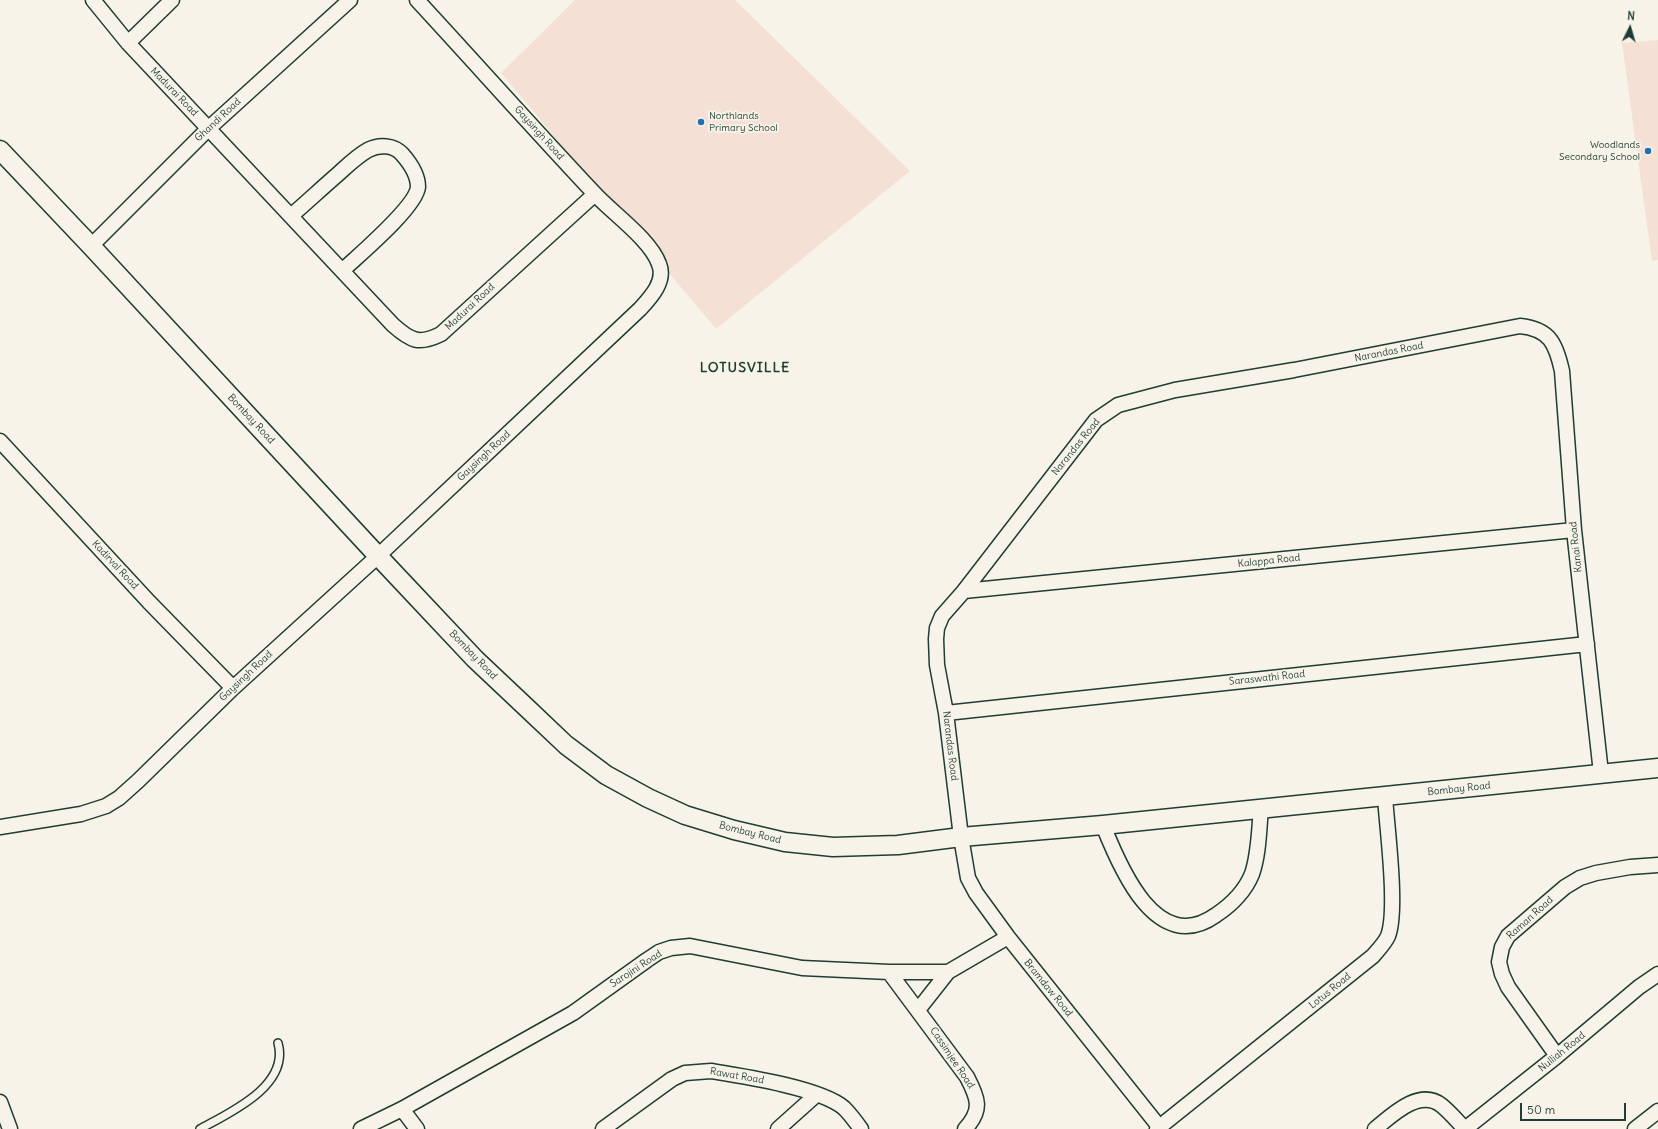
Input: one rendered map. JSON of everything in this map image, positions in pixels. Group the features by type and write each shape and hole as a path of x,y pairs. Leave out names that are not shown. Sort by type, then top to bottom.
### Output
{"street":[{"name":"Madurai Road","path":"94,0 128,43 403,334 414,340 423,341 442,334 595,194"},
{"path":"128,43 172,0"},
{"name":"Ghandi Road","path":"91,246 209,128 350,0"},
{"name":"Gaysingh Road","path":"0,827 81,814 106,806 119,798 232,688 378,556 640,309 653,294 660,275 660,265 653,250 595,194 417,0"},
{"path":"292,215 353,160 369,150 380,146 389,147 399,151 412,166 417,181 418,188 413,200 403,212 343,270"},
{"name":"Bombay Road","path":"0,150 378,556 476,659 566,746 606,775 648,798 685,815 734,830 785,842 834,847 898,845 961,837 1103,825 1658,768"},
{"name":"Narandas Road","path":"961,837 946,713 937,665 937,628 942,616 964,591 1096,420 1118,405 1175,390 1294,370 1520,326 1538,329"},
{"name":"Kanai Road","path":"1538,329 1546,334 1553,342 1559,355 1562,371 1574,530 1601,773"},
{"name":"Kadirval Road","path":"0,441 149,602 232,688"},
{"name":"Kalappa Road","path":"964,591 1574,530"},
{"name":"Saraswathi Road","path":"946,713 1587,644"},
{"name":"Lotus Road","path":"1160,1128 1373,956 1388,936 1391,895 1385,797"},
{"path":"1103,825 1116,857 1138,895 1151,910 1171,924 1193,926 1206,922 1222,911 1245,887 1252,874 1261,808"},
{"name":"Bramdaw Road","path":"961,837 968,878 976,893 1008,937 1160,1128"},
{"name":"Raman Road","path":"1557,1056 1508,987 1502,974 1500,962 1502,947 1508,936 1565,887 1580,878 1596,872 1658,865"},
{"path":"918,1010 948,972 1008,937"},
{"name":"Sarojini Road","path":"361,1129 402,1109 573,1013 659,952 671,948 690,946 705,948 764,962 802,968 889,972 948,972"},
{"name":"Cassimjee Road","path":"889,972 967,1077 976,1094 977,1104 975,1114 964,1129"},
{"name":"Nulliah Road","path":"1465,1129 1658,974"},
{"name":"Rawat Road","path":"603,1129 672,1079 686,1073 699,1070 768,1082 816,1095 843,1108 862,1129"},
{"path":"778,1129 816,1095"},
{"path":"1375,1129 1396,1112 1411,1103 1422,1100 1440,1104 1465,1129"},
{"path":"0,1102 10,1129"},
{"path":"402,1109 417,1129"},
{"path":"1635,1129 1658,1111"}],"lane":[{"path":"200,1129 256,1096 270,1082 278,1066 280,1051 278,1044"}],"shaded area":[{"name":"Northlands Primary School","path":"575,0 735,0 910,171 716,329 501,73"},
{"name":"Woodlands Secondary School","path":"1658,40 1658,260 1652,261 1622,43"}],"place":[{"name":"Northlands Primary School","path":"701,122"},
{"name":"Woodlands Secondary School","path":"1648,151"}],"district":[{"name":"LOTUSVILLE","path":"745,368"}]}
